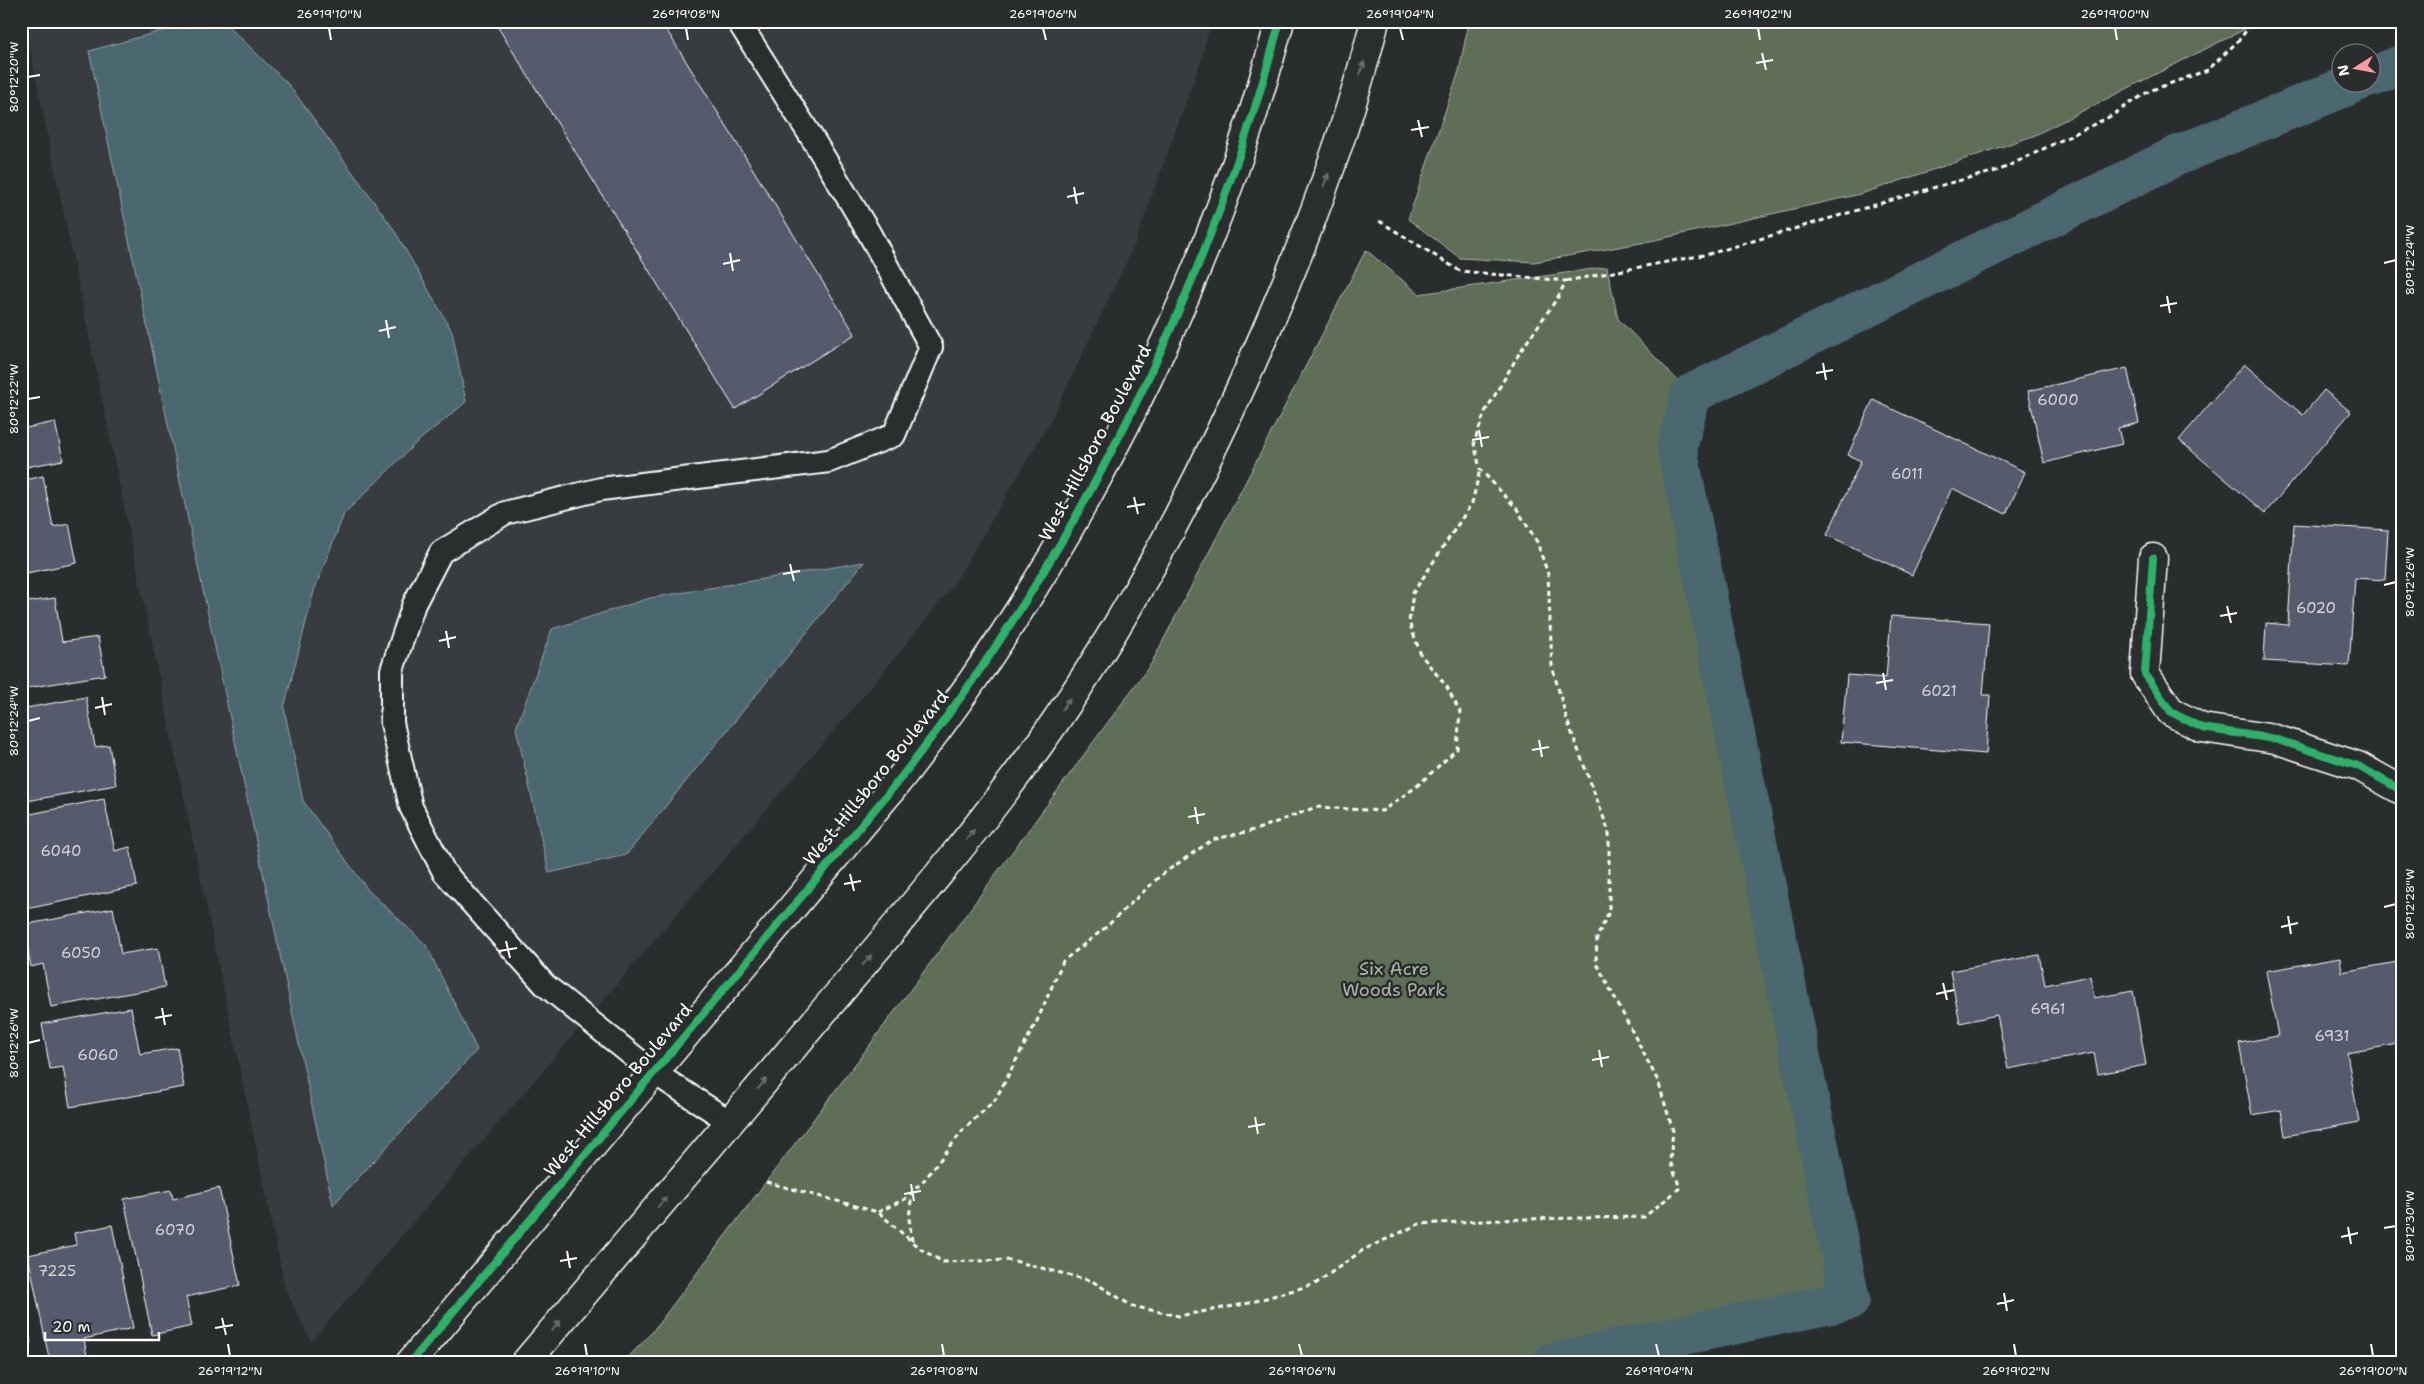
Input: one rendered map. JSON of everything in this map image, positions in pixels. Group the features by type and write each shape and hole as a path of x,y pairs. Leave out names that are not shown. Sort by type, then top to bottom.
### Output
{"street":[{"name":"West Hillsboro Boulevard","path":"410,1363 925,747 1020,612 1114,446 1185,300 1218,216 1248,127 1280,21"},
{"path":"525,1363 940,873 1036,748 1081,683 1149,571 1197,482 1278,304 1310,226 1344,133 1375,21"},
{"path":"2153,558 2145,674 2171,712 2202,728 2275,739 2349,763 2403,790"}],"lane":[{"path":"730,1122 653,1072 545,985 444,872 411,807 392,723 392,670 414,604 441,552 505,513 601,489 829,461 894,435 930,347 869,233 814,140 738,21"}],"path":[{"path":"1376,219 1460,270 1566,281 1709,254 1946,184 2000,170 2111,116 2149,91 2208,70 2238,41 2254,21"},
{"path":"878,1212 905,1199 926,1178 962,1130 995,1100 1037,1021 1063,961 1105,928 1161,875 1212,840 1258,829 1316,807 1382,811 1416,787 1457,749 1460,712 1447,687 1421,655 1409,622 1413,593 1472,503 1480,469 1474,443 1485,412 1520,352 1558,297 1566,281"},
{"path":"766,1182 878,1212 919,1248 943,1262 1011,1260 1092,1281 1132,1306 1179,1316 1245,1304 1315,1284 1363,1250 1419,1224 1522,1219 1644,1218 1680,1188 1670,1161 1673,1131 1658,1081 1596,962 1597,937 1609,912 1609,832 1567,720 1552,666 1548,574 1538,542 1517,508 1480,469"},
{"path":"912,1192 909,1218 912,1242"}],"shaded area":[{"path":"24,21 1211,21 1202,58 1134,246 1050,422 952,587 872,686 311,1342 285,1288"}],"green space":[{"path":"1469,21 2261,21 2033,136 1861,194 1646,242 1534,262 1460,258 1408,219 1459,71"},
{"name":"Six Acre Woods Park","path":"1366,250 1419,294 1607,267 1618,319 1691,394 1677,449 1850,1300 1551,1363 623,1363 653,1331 869,1046 1151,664"}],"water":[{"path":"225,23 289,85 393,228 452,331 466,402 416,443 344,514 314,591 284,708 303,801 368,890 426,945 477,1050 333,1205 89,51 165,30"},
{"path":"864,562 626,855 549,873 516,728 552,629 650,598"}],"building":[{"path":"494,21 661,21 855,334 735,409"},
{"path":"21,331 28,366 21,367"},
{"path":"2244,364 2303,415 2324,390 2351,412 2265,513 2179,440"},
{"path":"2127,368 2139,423 2118,428 2122,444 2044,463 2028,391"},
{"path":"1873,400 2025,472 2006,514 1952,488 1912,575 1827,535 1861,461 1848,455"},
{"path":"55,422 63,460 21,468 21,429"},
{"path":"43,476 53,527 69,524 77,563 21,574 21,481"},
{"path":"2294,524 2388,530 2385,580 2355,578 2349,666 2264,661 2266,623 2288,625"},
{"path":"55,598 62,642 98,637 105,675 21,689 21,603"},
{"path":"1891,616 1989,623 1983,695 1990,695 1986,754 1841,742 1847,675 1886,678"},
{"path":"86,697 95,747 109,745 116,785 21,802 21,709"},
{"path":"104,799 115,851 130,847 137,886 26,909 21,886 21,816"},
{"path":"113,908 121,954 158,948 165,987 51,1007 43,964 31,967 23,925"},
{"path":"2039,955 2045,985 2090,976 2094,998 2133,991 2146,1065 2098,1074 2094,1053 2008,1069 1997,1015 1960,1023 1950,971"},
{"path":"2340,958 2342,972 2403,961 2403,1016 2400,1017 2403,1043 2347,1053 2359,1122 2285,1136 2281,1110 2252,1115 2239,1043 2278,1036 2266,971"},
{"path":"131,1008 140,1054 177,1048 184,1087 70,1107 63,1067 50,1069 42,1024"},
{"path":"219,1188 240,1285 186,1297 192,1326 152,1335 124,1199 171,1190 173,1199"},
{"path":"112,1225 133,1328 84,1339 87,1356 50,1363 28,1255 76,1245 74,1233"},
{"path":"21,1295 31,1343 21,1345"}],"waterway":[{"path":"2382,73 2403,64"},
{"path":"1551,1363 1850,1300 1677,448 1691,394 2176,156 2333,92"}],"cycle path":[{"path":"410,1363 891,790 956,704 1017,615 1073,521 1125,425 1172,327 1213,226 1250,124 1280,21"},
{"path":"2153,558 2145,674 2171,712 2202,728 2275,739 2358,766 2403,791"}]}
